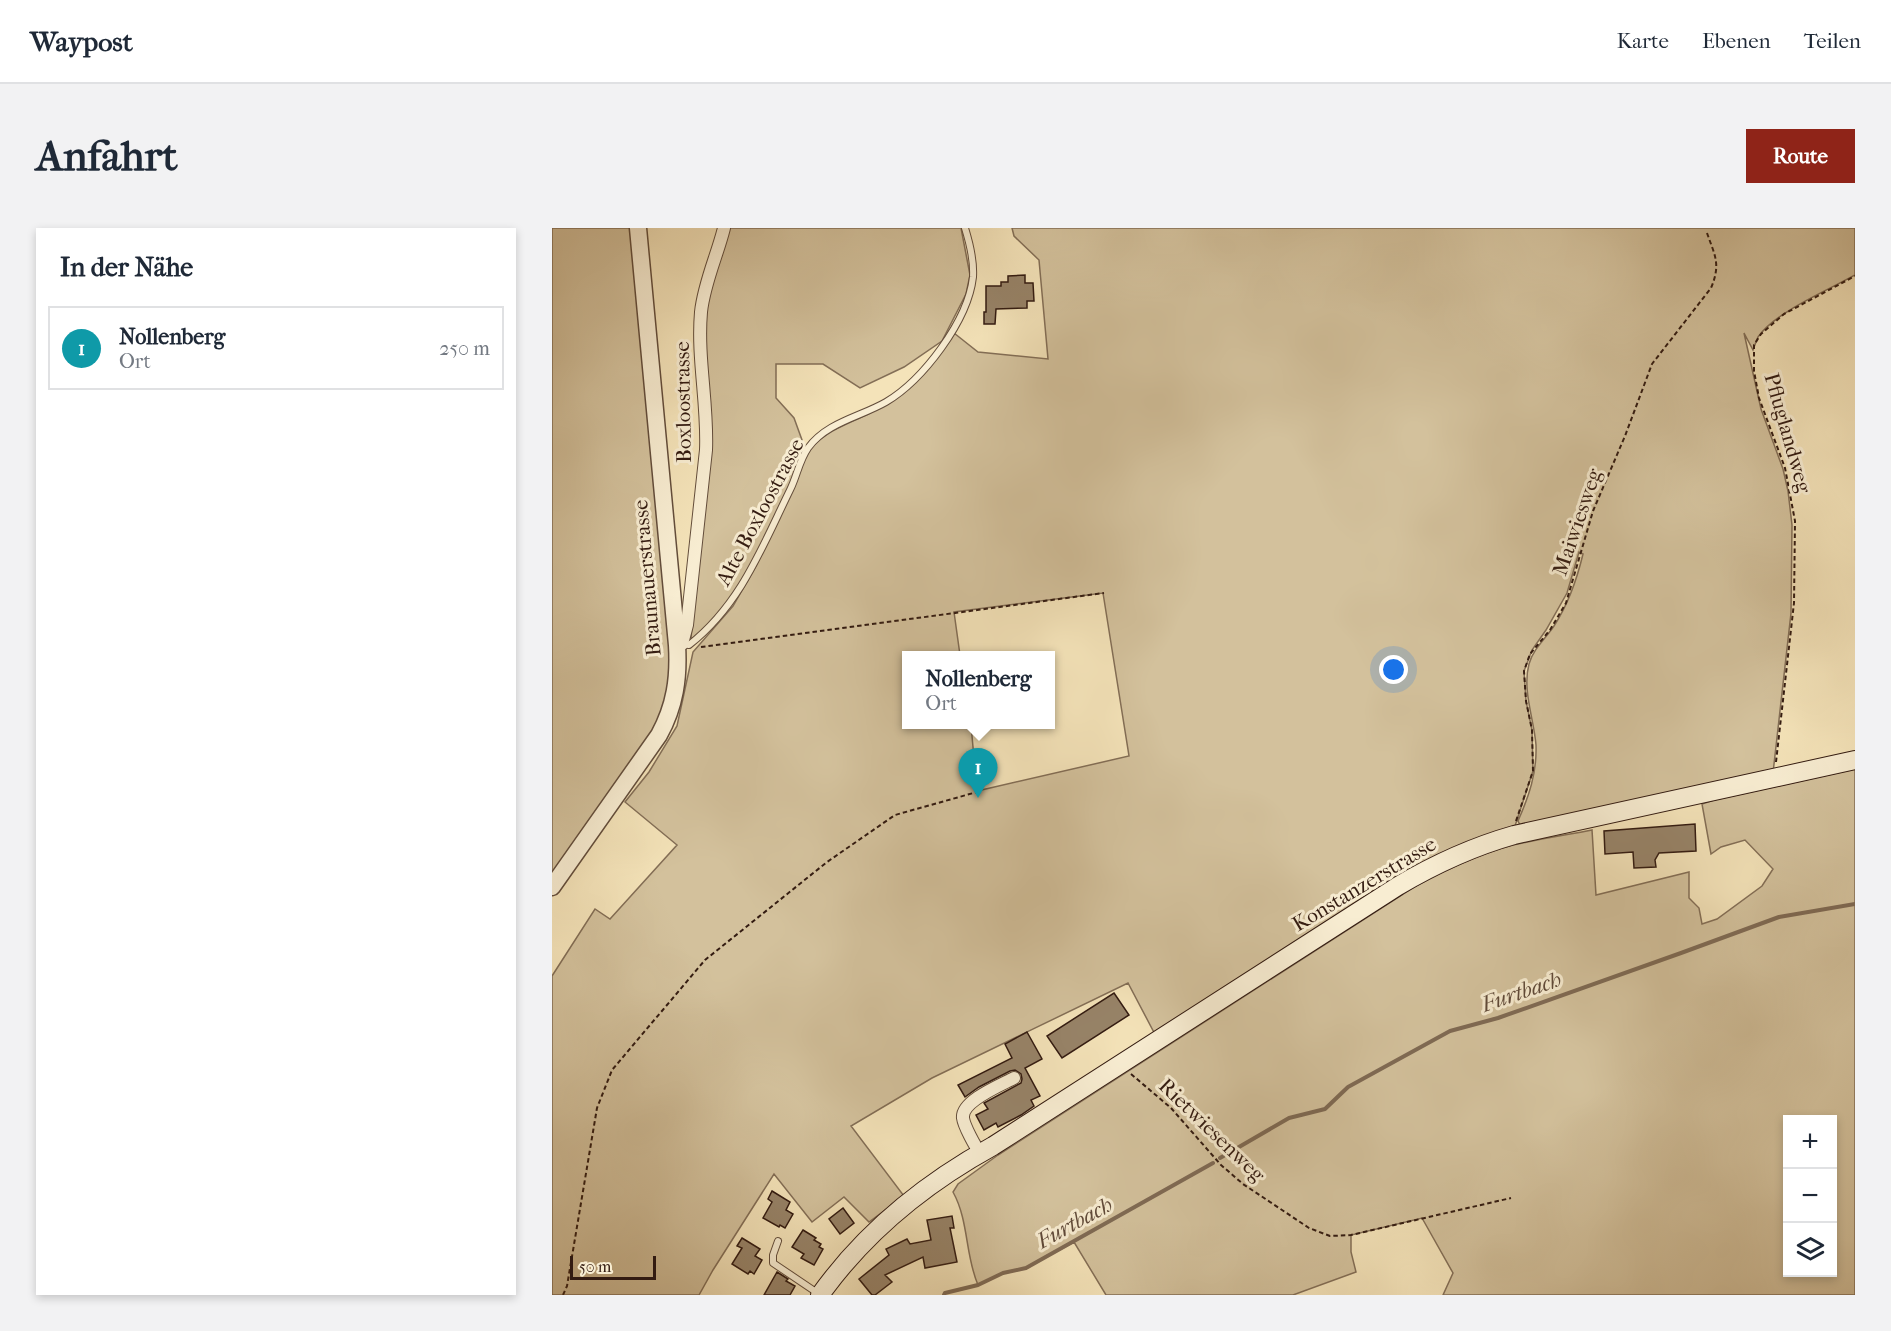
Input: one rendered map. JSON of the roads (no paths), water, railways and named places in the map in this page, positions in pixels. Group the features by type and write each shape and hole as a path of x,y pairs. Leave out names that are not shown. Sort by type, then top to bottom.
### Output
{"main road":[{"name":"Konstanzerstrasse","path":"820,1295 855,1250 892,1214 951,1171 1415,876 1469,850 1514,835 1855,760"}],"street":[{"name":"Braunauerstrasse","path":"552,887 654,743 665,725 676,691 679,645 638,228"},
{"name":"Boxloostrasse","path":"679,645 687,625 706,441 701,316 724,228"},
{"path":"980,1153 963,1119 966,1107 1014,1078"}],"lane":[{"name":"Alte Boxloostrasse","path":"679,645 689,645 713,623 741,588 757,559 803,457 815,440 834,426 892,398 913,381 942,347 965,304 972,285 972,256 965,228"},
{"path":"778,1241 773,1263 820,1295"}],"waterway":[{"name":"Furtbach","path":"1220,1158 1289,1118 1325,1109 1348,1087 1450,1031 1498,1018 1779,917 1855,904"},
{"name":"Furtbach","path":"944,1295 978,1285 1003,1273 1026,1268 1213,1163"}],"place":[{"name":"Nollenberg","path":"978,798"}]}
